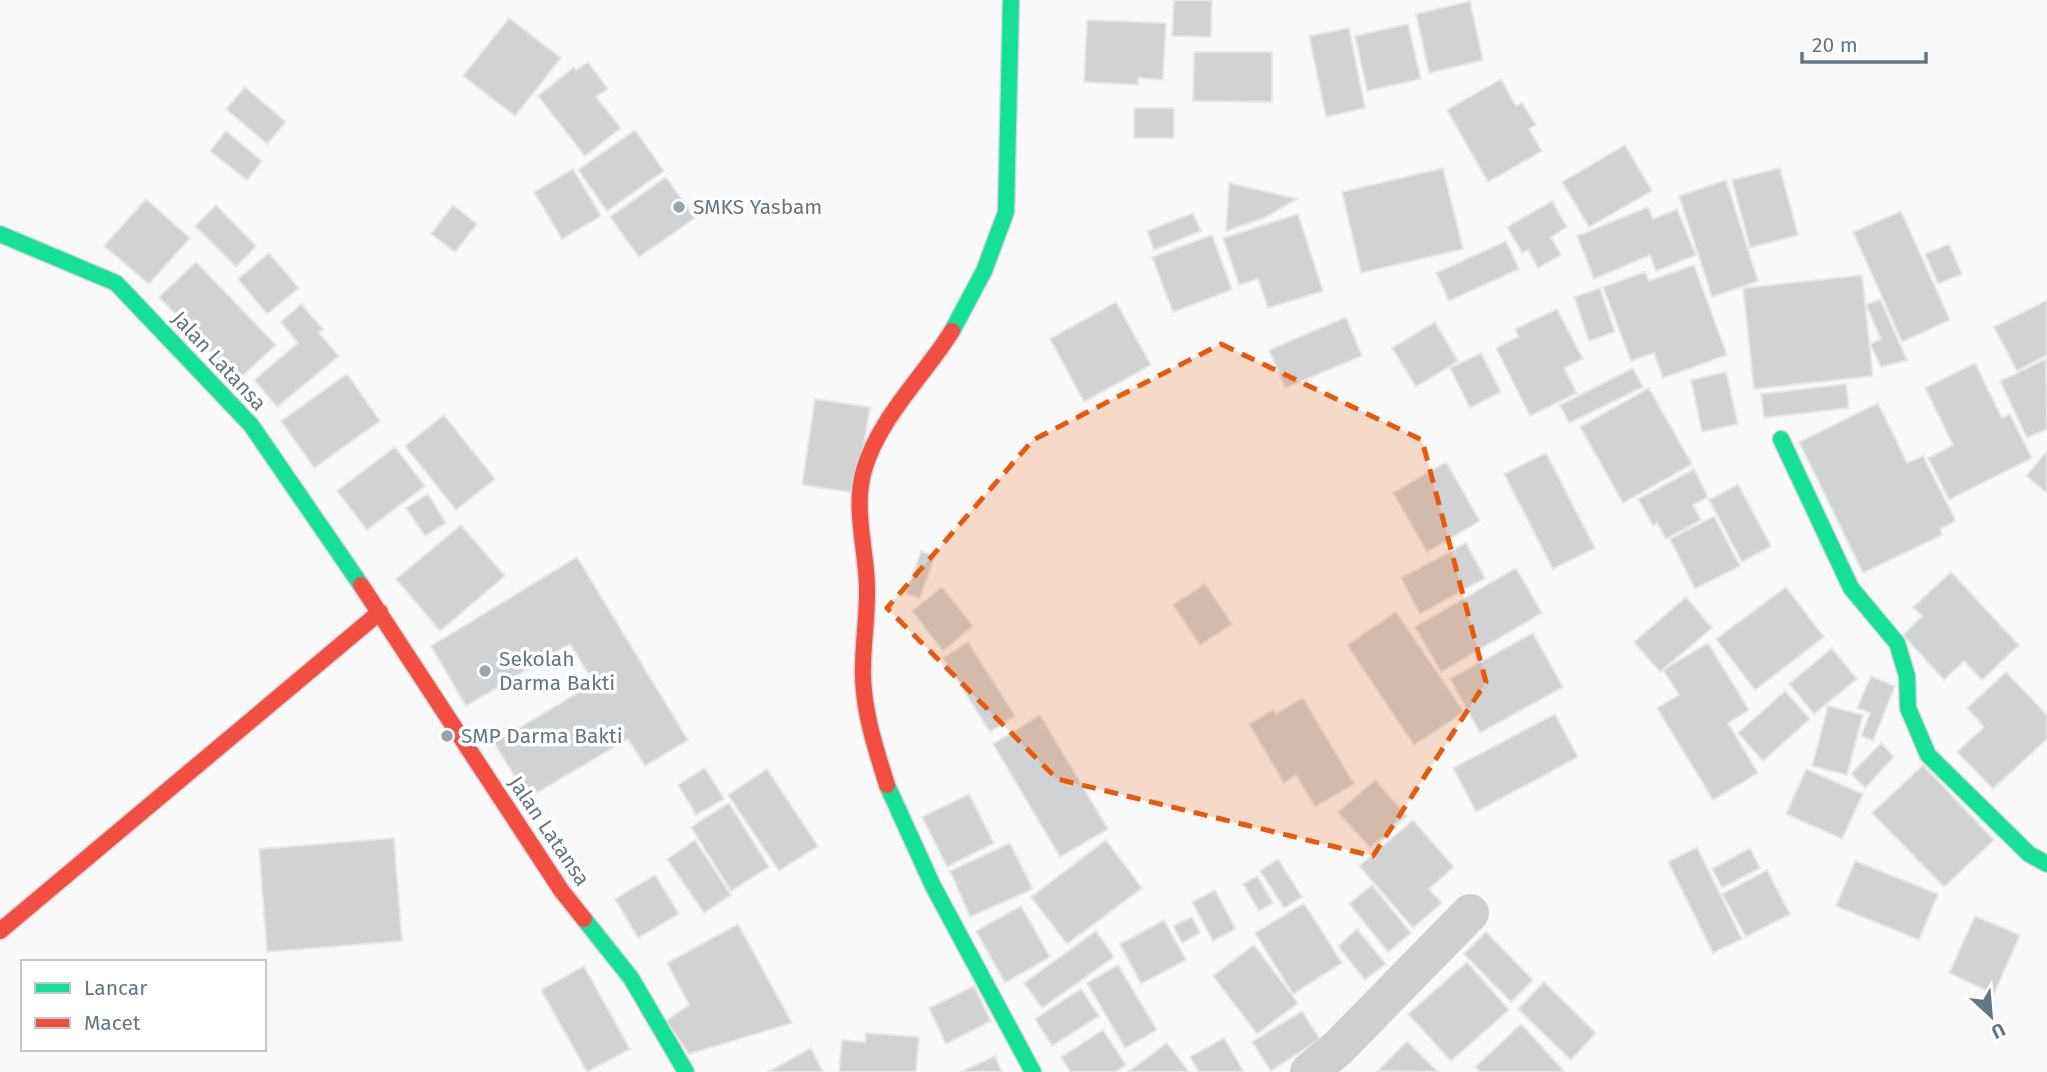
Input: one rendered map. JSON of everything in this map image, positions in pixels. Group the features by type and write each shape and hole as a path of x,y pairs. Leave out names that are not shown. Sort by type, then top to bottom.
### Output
{"street":[{"path":"1011,0 1006,212 958,320 933,361 877,439 864,472 860,534 867,590 862,643 864,692 899,819 1033,1072"},
{"name":"Jalan Latansa","path":"0,234 116,283 251,425 380,612 561,890 631,978 686,1072"},
{"path":"1780,439 1852,588 1897,643 1907,676 1908,708 1928,755 2029,855 2047,864"},
{"path":"0,930 380,612"},
{"path":"1309,1072 1338,1048 1470,913"}],"highlighted area":[{"path":"1221,344 1422,440 1486,682 1373,856 1057,779 887,608 1033,440"}],"building":[{"path":"1174,0 1212,0 1211,37 1172,36"},
{"path":"1470,1 1483,60 1429,73 1416,14"},
{"path":"509,18 561,58 515,116 463,76"},
{"path":"1087,20 1166,23 1163,80 1138,78 1138,85 1084,82"},
{"path":"1408,24 1421,79 1367,91 1355,36"},
{"path":"1349,28 1365,108 1326,117 1309,36"},
{"path":"1194,52 1272,52 1272,102 1193,101"},
{"path":"588,62 608,89 596,97 621,128 585,156 538,96 574,67 576,70"},
{"path":"1501,79 1516,106 1522,103 1536,125 1529,129 1542,151 1488,182 1447,110"},
{"path":"245,87 286,122 267,144 226,109"},
{"path":"1134,108 1174,108 1174,138 1134,138"},
{"path":"635,130 664,171 607,211 578,170"},
{"path":"226,131 262,161 247,180 210,151"},
{"path":"1625,145 1652,191 1589,227 1562,182"},
{"path":"1443,168 1463,249 1361,273 1342,192"},
{"path":"1780,168 1798,235 1750,248 1732,180"},
{"path":"573,169 601,216 562,239 534,192"},
{"path":"666,177 695,218 639,257 610,217"},
{"path":"1726,180 1758,281 1712,297 1679,196"},
{"path":"1229,183 1297,199 1264,218 1226,231"},
{"path":"146,199 190,238 149,284 104,246"},
{"path":"1552,201 1567,227 1551,237 1561,255 1538,268 1528,250 1522,253 1507,227"},
{"path":"216,205 256,246 236,267 195,226"},
{"path":"453,205 477,224 455,252 431,234"},
{"path":"1648,207 1653,219 1677,209 1696,255 1656,271 1650,255 1594,279 1577,236"},
{"path":"1901,211 1950,320 1902,342 1853,232"},
{"path":"1193,213 1201,231 1154,250 1147,231"},
{"path":"1298,214 1323,291 1268,308 1258,279 1239,285 1223,238"},
{"path":"1212,235 1232,290 1173,312 1152,257"},
{"path":"1506,241 1519,269 1449,301 1436,273"},
{"path":"1949,244 1962,274 1938,284 1925,254"},
{"path":"269,253 299,288 267,314 238,279"},
{"path":"196,262 276,345 238,380 159,297"},
{"path":"1694,265 1727,355 1663,378 1654,353 1631,361 1603,287 1645,272 1649,281"},
{"path":"1862,275 1873,376 1754,389 1743,288"},
{"path":"1600,288 1615,332 1589,341 1574,297"},
{"path":"1880,299 1907,360 1881,367 1870,344 1881,339 1866,305"},
{"path":"2047,300 2047,355 2017,371 1994,327"},
{"path":"1116,302 1151,365 1084,402 1050,339"},
{"path":"301,304 323,329 319,333 339,356 277,407 254,380 298,343 281,322"},
{"path":"1557,309 1583,359 1564,368 1577,393 1530,416 1496,348 1518,337 1515,329"},
{"path":"1346,317 1362,356 1285,388 1269,350"},
{"path":"1435,322 1458,361 1416,387 1392,348"},
{"path":"1481,353 1501,392 1470,408 1450,368"},
{"path":"2046,359 2047,429 2027,438 2000,381"},
{"path":"1975,363 2002,418 2010,414 2032,458 1949,500 1928,458 1953,445 1925,388"},
{"path":"1633,368 1643,387 1569,423 1560,405"},
{"path":"1726,372 1738,424 1702,432 1691,380"},
{"path":"347,374 380,421 314,468 281,421"},
{"path":"1846,384 1849,408 1764,418 1761,394"},
{"path":"1649,388 1692,464 1623,503 1580,427"},
{"path":"815,399 870,407 856,493 802,485"},
{"path":"1878,403 1907,463 1923,456 1956,521 1940,529 1942,535 1863,573 1799,442"},
{"path":"444,415 495,479 456,510 405,446"},
{"path":"395,447 425,486 367,530 337,491"},
{"path":"2047,451 2047,493 2026,476"},
{"path":"1546,453 1595,548 1553,569 1504,474"},
{"path":"1446,462 1480,521 1427,552 1393,493"},
{"path":"1694,469 1708,497 1693,505 1701,520 1666,539 1657,523 1653,526 1638,499"},
{"path":"1738,484 1771,546 1742,562 1709,500"},
{"path":"428,494 446,523 425,536 406,508"},
{"path":"1714,516 1740,566 1695,589 1670,539"},
{"path":"461,525 505,576 440,631 396,579"},
{"path":"1466,543 1485,578 1420,614 1401,578"},
{"path":"921,551 935,556 920,598 906,594"},
{"name":"Sekolah Darma Bakti","path":"577,557 688,740 645,766 628,739 528,798 494,743 594,683 570,644 466,706 431,646"},
{"path":"1516,568 1542,613 1441,672 1415,627"},
{"path":"1951,572 2019,645 1982,680 1964,661 1944,680 1903,635 1922,616 1913,607"},
{"path":"1205,584 1232,624 1200,645 1173,605"},
{"path":"942,587 973,626 943,651 912,611"},
{"path":"1786,587 1824,637 1755,690 1716,639"},
{"path":"1686,597 1712,628 1660,672 1634,642"},
{"path":"1396,612 1464,712 1414,745 1347,645"},
{"path":"1533,633 1563,687 1480,733 1450,679"},
{"path":"968,642 1015,716 990,732 943,658"},
{"path":"1708,643 1749,710 1728,723 1758,773 1713,800 1657,708 1679,695 1663,670"},
{"path":"1832,648 1857,679 1814,714 1789,684"},
{"path":"2006,672 2047,715 2047,739 1993,789 1957,752 1984,727 1967,708"},
{"path":"1871,676 1895,686 1873,741 1861,736 1870,713 1857,708"},
{"path":"1785,691 1810,719 1763,761 1738,733"},
{"path":"1303,698 1354,784 1315,807 1296,775 1284,783 1249,724 1273,710 1276,714"},
{"path":"1828,706 1863,715 1847,775 1812,766"},
{"path":"1555,714 1578,757 1476,812 1453,768"},
{"path":"1040,715 1108,829 1060,857 993,744"},
{"path":"1881,743 1894,757 1865,788 1851,774"},
{"path":"1923,765 1994,840 1944,887 1872,813"},
{"path":"705,768 724,799 696,815 678,785"},
{"path":"767,769 818,846 779,871 728,795"},
{"path":"1806,769 1863,794 1842,839 1786,814"},
{"path":"1375,780 1407,816 1370,848 1338,812"},
{"path":"969,794 994,843 947,867 922,817"},
{"path":"729,803 769,867 731,891 691,827"},
{"path":"1413,820 1454,867 1429,889 1442,903 1413,928 1359,866"},
{"path":"394,838 402,941 267,952 259,849"},
{"path":"695,840 731,895 704,913 667,859"},
{"path":"1106,840 1142,888 1067,944 1031,897"},
{"path":"1010,843 1033,889 970,917 950,871"},
{"path":"1697,847 1742,939 1713,953 1668,862"},
{"path":"1750,848 1760,868 1722,888 1712,869"},
{"path":"1278,859 1302,897 1284,908 1260,871"},
{"path":"1855,861 1938,894 1919,940 1836,906"},
{"path":"1767,870 1790,914 1746,937 1722,894"},
{"path":"655,875 679,914 638,938 615,899"},
{"path":"1257,876 1273,903 1259,911 1243,884"},
{"path":"1372,885 1411,933 1388,952 1349,904"},
{"path":"1215,890 1236,929 1213,941 1192,902"},
{"path":"1304,903 1342,963 1293,994 1255,933"},
{"path":"1021,906 1050,957 1005,983 976,931"},
{"path":"1975,916 2020,935 1994,994 1949,973"},
{"path":"1192,917 1200,933 1182,943 1173,926"},
{"path":"1164,920 1186,960 1141,984 1120,944"},
{"path":"738,924 792,1023 689,1054 666,1021 689,1005 667,963"},
{"path":"1357,929 1386,964 1365,980 1338,946"},
{"path":"1096,931 1114,957 1042,1008 1024,983"},
{"path":"1486,932 1533,980 1511,1002 1464,954"},
{"path":"1254,945 1298,1003 1257,1034 1213,976"},
{"path":"1467,962 1509,1010 1451,1061 1408,1014"},
{"path":"1118,965 1157,1030 1125,1048 1087,983"},
{"path":"584,966 630,1049 587,1072 541,990"},
{"path":"1544,982 1596,1033 1571,1060 1518,1009"},
{"path":"974,986 991,1021 946,1044 929,1008"},
{"path":"1081,989 1099,1016 1052,1046 1035,1019"},
{"path":"1302,1011 1320,1039 1271,1071 1252,1042"},
{"path":"1521,1024 1565,1072 1480,1072 1475,1067"},
{"path":"1103,1030 1126,1065 1115,1072 1070,1072 1061,1057"},
{"path":"866,1033 919,1037 916,1072 839,1072 842,1040 865,1042"},
{"path":"1224,1038 1244,1072 1199,1072 1190,1057"},
{"path":"1407,1041 1438,1072 1378,1071"},
{"path":"1167,1043 1189,1072 1128,1072"},
{"path":"811,1048 823,1072 768,1072"},
{"path":"995,1056 1002,1072 960,1072"}],"traffic: fast":[{"path":"952,331 984,271 1006,212 1011,0"},
{"path":"0,234 116,283 251,425 361,585"},
{"path":"1781,439 1851,588 1897,643 1907,676 1908,708 1928,755 2029,854 2047,864"},
{"path":"887,785 933,886 1033,1072"},
{"path":"584,919 631,978 686,1072"}],"traffic: jam":[{"path":"887,785 871,732 864,691 867,586 860,513 861,484 871,451 880,433 952,331"},
{"path":"361,585 561,890 584,919"},
{"path":"0,931 380,612"}],"place":[{"name":"SMKS Yasbam","path":"679,207"},
{"name":"Sekolah Darma Bakti","path":"485,671"},
{"name":"SMP Darma Bakti","path":"447,736"}]}
